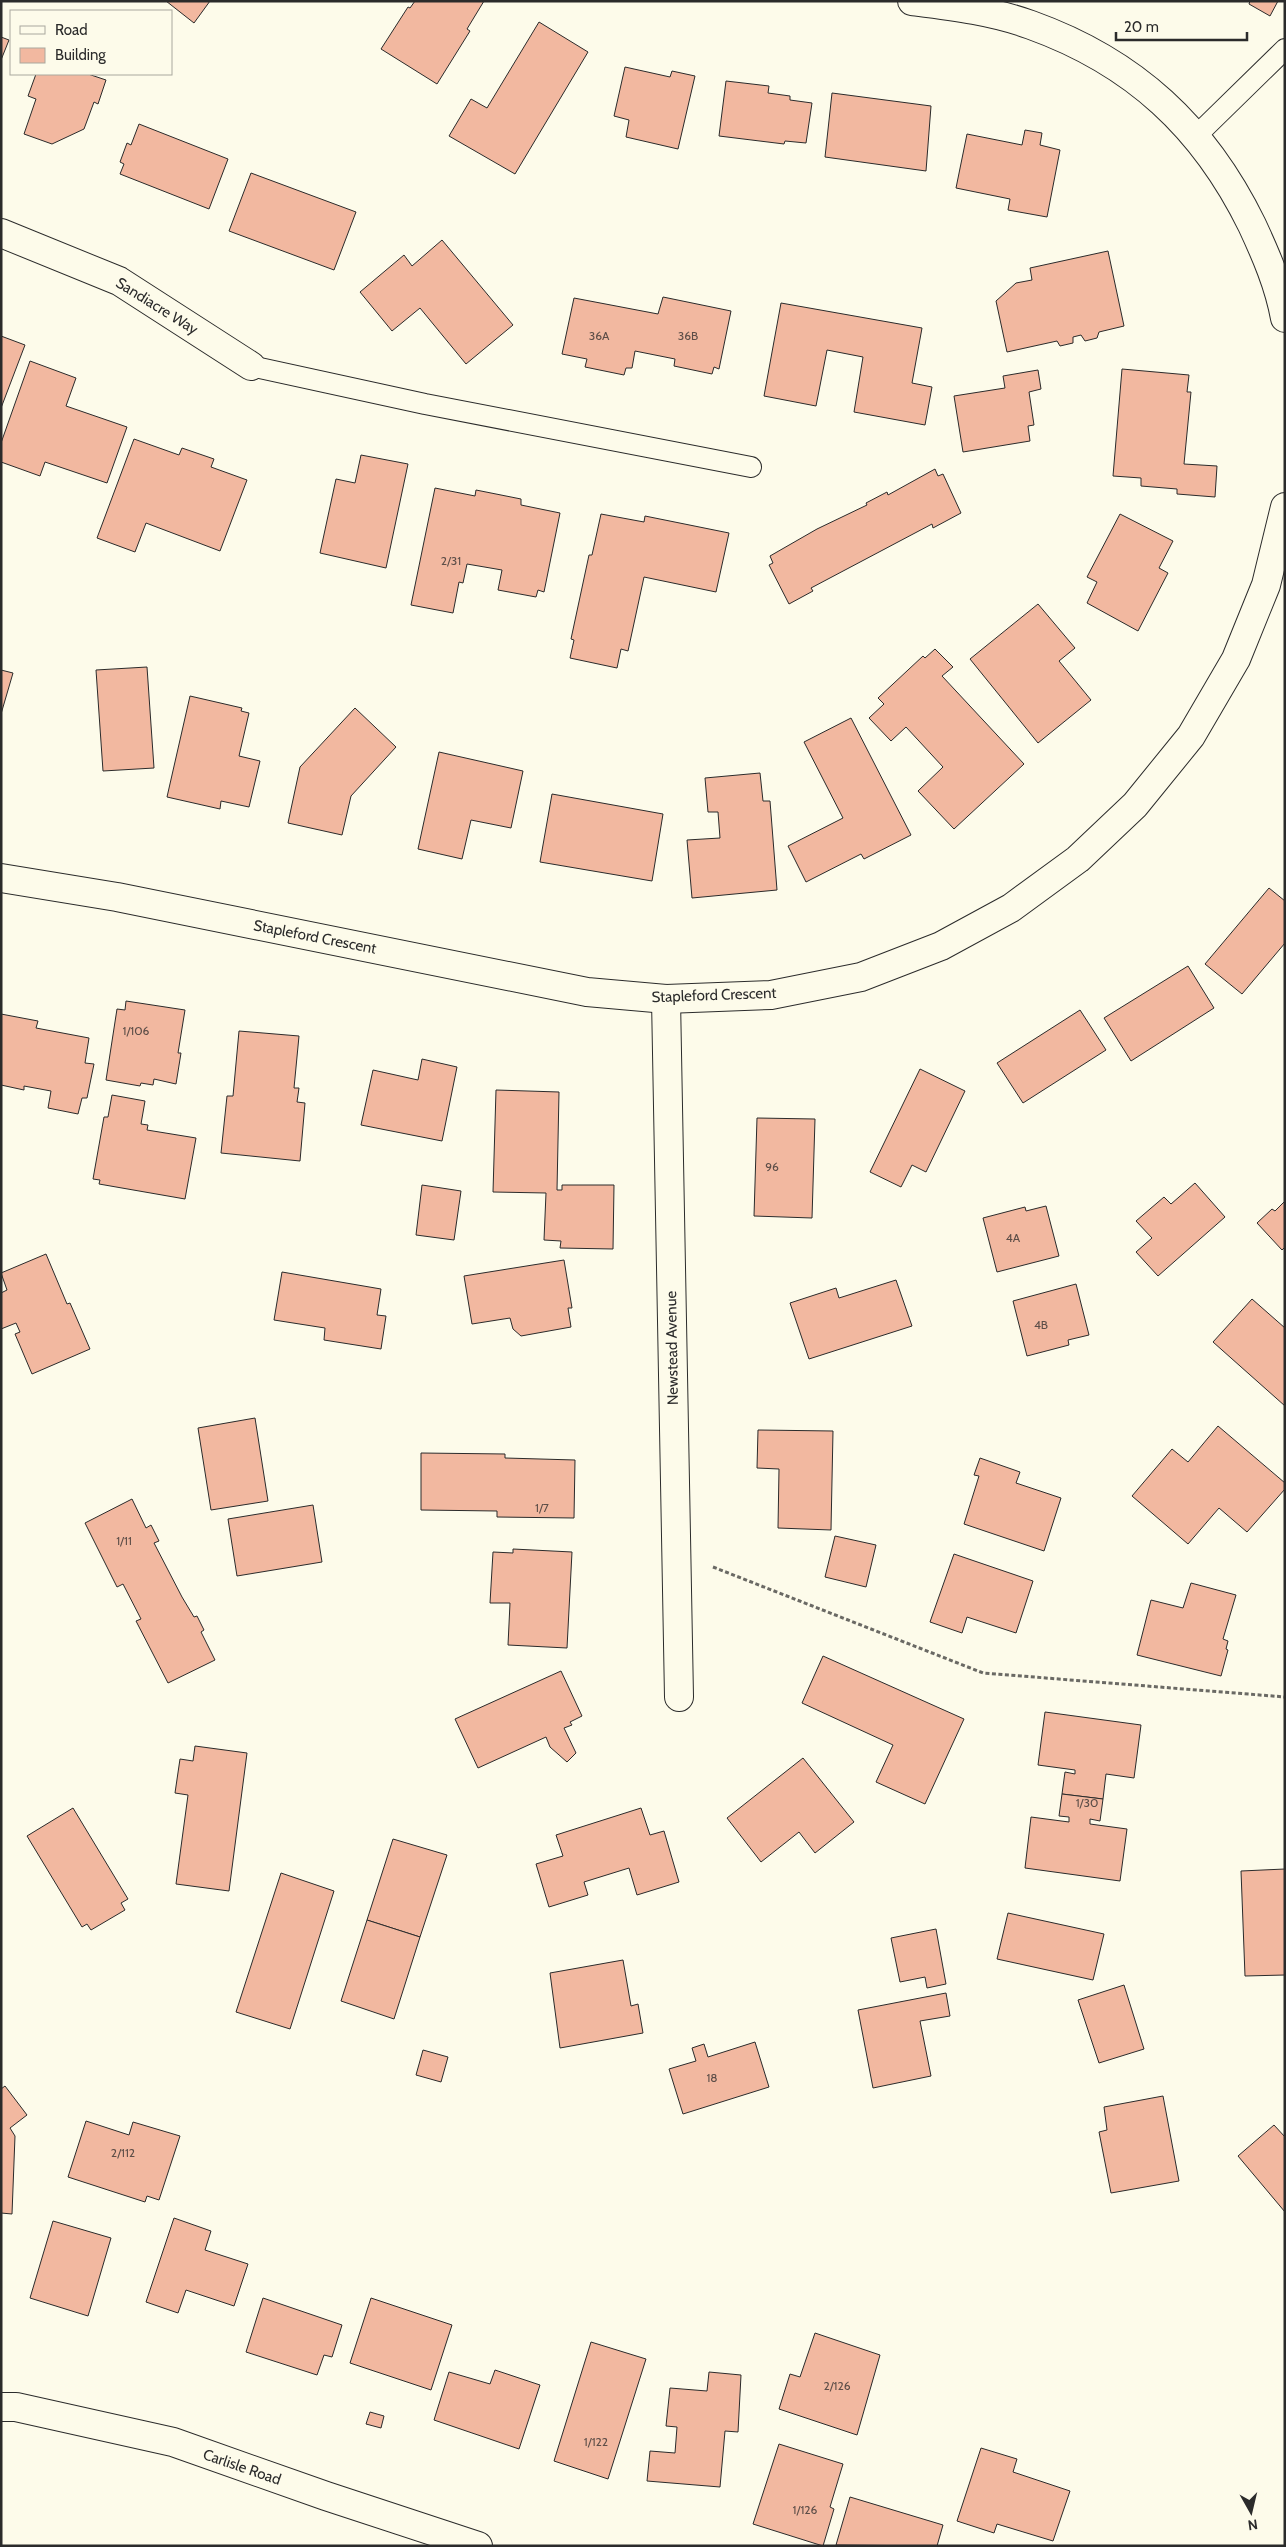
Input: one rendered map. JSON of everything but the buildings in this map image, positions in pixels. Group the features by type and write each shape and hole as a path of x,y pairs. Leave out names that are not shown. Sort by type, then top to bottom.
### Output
{"street":[{"path":"912,1 964,8 1029,24 1079,44 1126,74 1163,102 1196,136 1220,167 1242,206 1267,258 1284,308"},
{"name":"Sandiacre Way","path":"1,233 119,280 252,366"},
{"name":"Stapleford Crescent","path":"1,878 117,897 587,992 666,999 771,995 861,977 941,946 1011,908 1078,859 1135,805 1191,736 1236,660 1266,585 1285,507"},
{"name":"Newstead Avenue","path":"666,999 679,1698"},
{"name":"Carlisle Road","path":"1,2407 16,2407 173,2442 326,2496 478,2546"}],"lane":[{"path":"1196,136 1285,49"},
{"path":"252,366 424,404 751,467"}],"path":[{"path":"675,1552 983,1673 1285,1697"}]}
